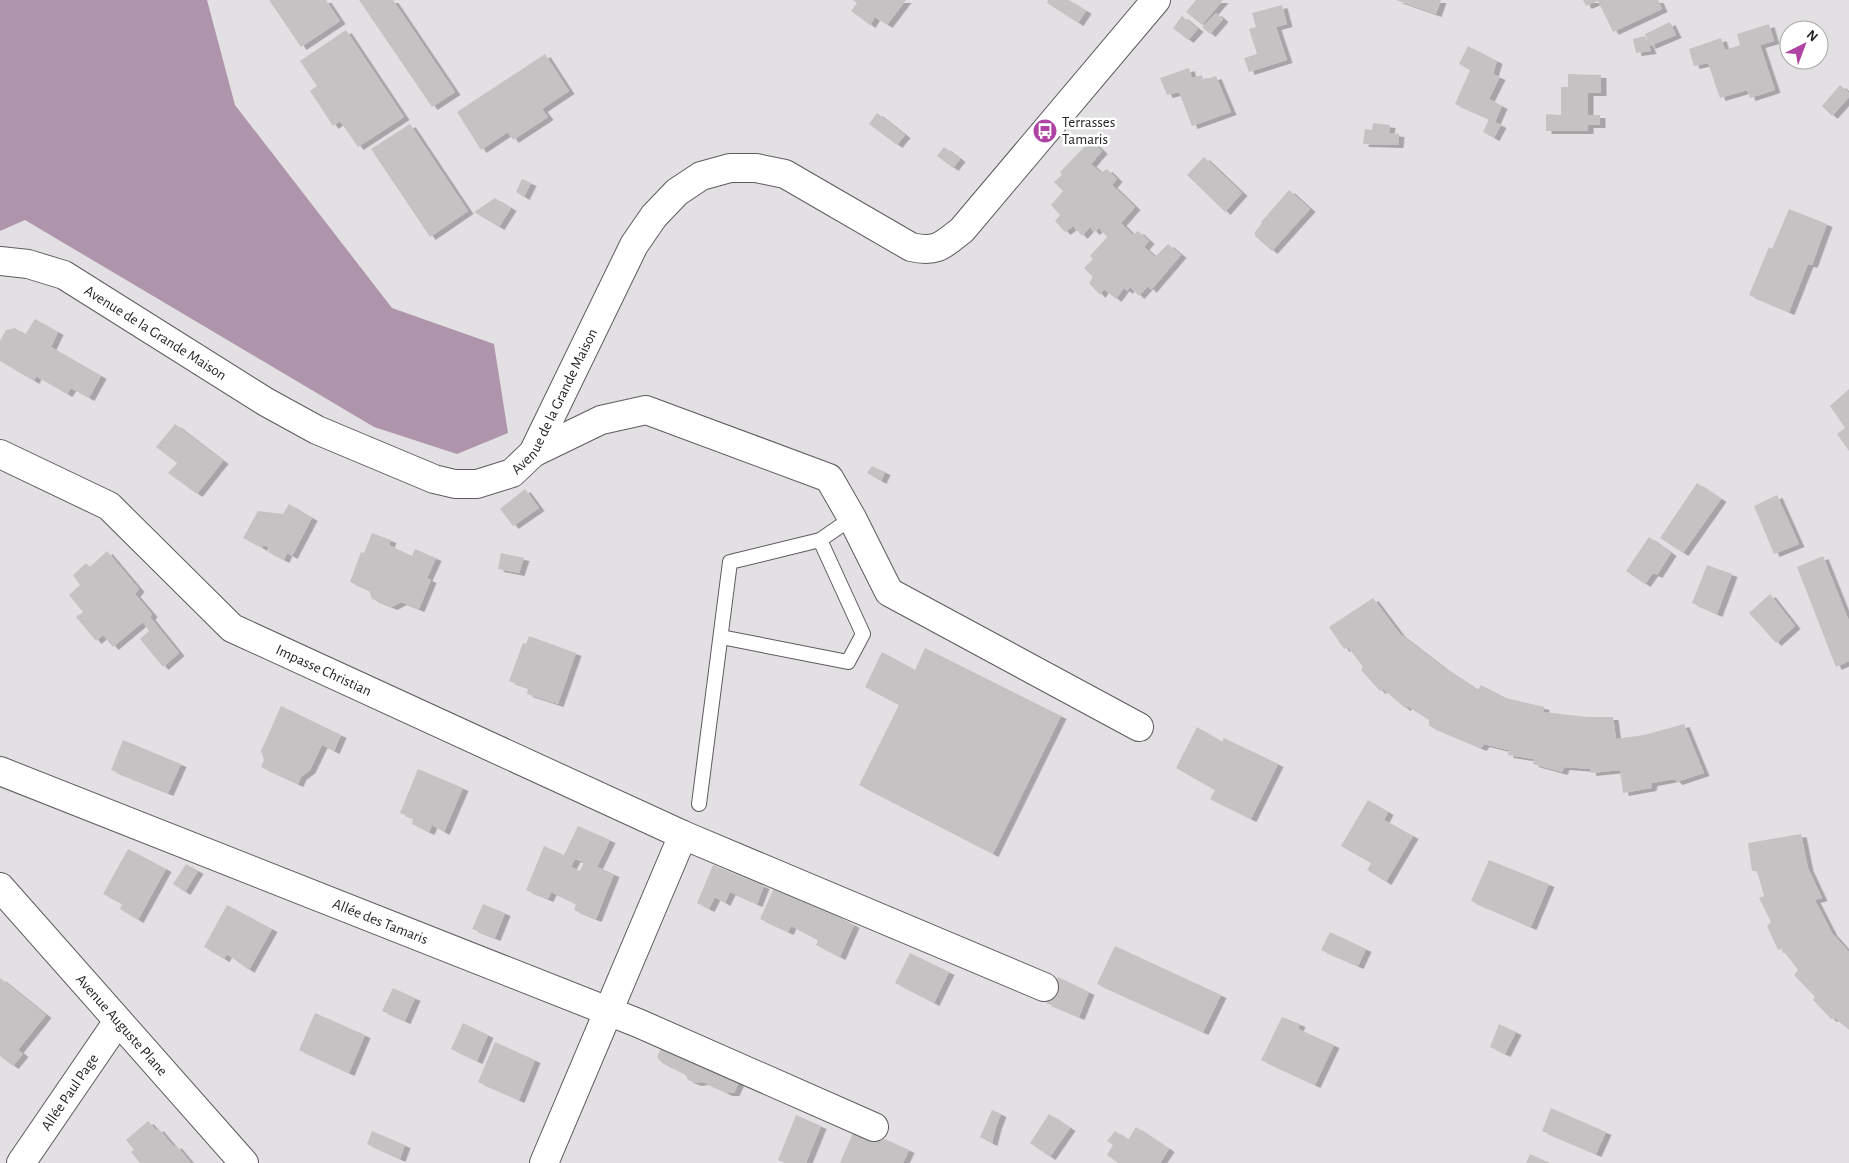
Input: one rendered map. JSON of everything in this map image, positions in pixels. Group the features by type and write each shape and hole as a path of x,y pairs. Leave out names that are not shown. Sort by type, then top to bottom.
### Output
{"street":[{"name":"Avenue de la Grande Maison","path":"0,261 28,264 64,275 266,402 317,430 434,479 454,484 477,484 512,473 533,453 634,245 654,216 677,192 701,176 730,168 756,168 785,174 911,248 926,251 942,246 962,230 1156,0"},
{"path":"533,453 601,420 646,410 829,478 852,518 889,592 1138,727"},
{"name":"Impasse Christian","path":"0,454 109,506 232,628 683,836 1044,987"},
{"name":"Allée des Tamaris","path":"0,772 608,1011 874,1127"},
{"path":"544,1163 683,836"},
{"name":"Avenue Auguste Plane","path":"0,887 244,1163"},
{"name":"Allée Paul Page","path":"21,1163 118,1021"}],"lane":[{"path":"699,804 730,562 820,540 852,518"},
{"path":"721,637 848,662 863,634 820,540"}],"shaded area":[{"path":"0,0 207,0 235,105 392,308 494,344 508,433 457,454 374,427 25,220 0,231"}],"building":[{"path":"269,0 326,0 340,21 301,47"},
{"path":"359,0 393,0 455,92 432,107"},
{"path":"853,0 906,0 887,25 875,17 870,25 851,11 857,3"},
{"path":"1048,0 1069,0 1086,11 1078,23 1047,3"},
{"path":"1196,0 1223,0 1202,25 1186,12"},
{"path":"1396,0 1441,0 1436,14"},
{"path":"1583,0 1658,0 1662,9 1613,32 1598,1 1586,6"},
{"path":"1282,5 1287,24 1276,27 1287,60 1249,72 1244,58 1257,54 1249,29 1256,27 1252,13"},
{"path":"1216,13 1223,19 1210,34 1202,27"},
{"path":"1182,16 1198,29 1188,40 1173,28"},
{"path":"1670,22 1676,35 1650,46 1645,34"},
{"path":"1769,24 1774,41 1760,45 1775,90 1750,98 1747,90 1720,98 1708,63 1694,66 1689,49 1721,38 1725,50 1740,45 1737,34"},
{"path":"346,30 404,117 358,147 340,121 333,126 310,91 317,86 300,61"},
{"path":"1645,36 1651,51 1636,53 1633,39"},
{"path":"1468,46 1497,61 1493,74 1500,77 1489,99 1502,106 1495,122 1501,125 1494,138 1483,132 1489,119 1455,104 1470,70 1459,64"},
{"path":"545,54 569,91 542,109 548,117 513,140 508,132 481,150 457,112"},
{"path":"1189,68 1192,78 1202,75 1203,80 1216,76 1231,112 1192,126 1179,92 1167,95 1160,78"},
{"path":"1568,74 1601,75 1601,93 1588,93 1588,115 1600,115 1600,125 1588,125 1588,131 1546,131 1546,114 1561,115 1561,87 1568,87"},
{"path":"1840,85 1849,93 1849,97 1832,116 1822,106"},
{"path":"877,113 905,135 897,145 869,124"},
{"path":"1373,123 1390,125 1389,133 1399,134 1398,145 1363,144 1365,129 1372,130"},
{"path":"410,124 468,211 430,237 371,149"},
{"path":"1091,140 1102,151 1091,164 1101,173 1107,169 1117,179 1112,185 1135,207 1121,223 1133,235 1138,231 1149,241 1144,247 1155,257 1168,244 1181,255 1151,290 1148,286 1139,296 1130,287 1127,291 1124,288 1116,299 1104,289 1100,295 1089,283 1093,277 1084,268 1093,259 1090,256 1107,237 1099,228 1094,232 1090,227 1082,236 1073,226 1065,232 1055,221 1060,215 1051,205 1063,191 1054,182 1062,175 1060,172"},
{"path":"944,147 960,159 953,168 937,156"},
{"path":"1204,157 1242,193 1225,212 1187,175"},
{"path":"522,179 531,183 524,197 516,192"},
{"path":"1289,190 1310,209 1272,251 1255,236 1255,232 1261,222"},
{"path":"495,198 511,208 499,227 474,212"},
{"path":"1789,209 1827,224 1812,265 1808,264 1789,312 1749,295 1769,247 1772,249"},
{"path":"35,319 58,332 51,347 101,376 89,398 71,388 67,394 36,376 34,381 0,361 0,341 6,330 15,328 25,335"},
{"path":"1849,389 1849,451 1837,434 1845,428 1830,406"},
{"path":"175,424 223,461 197,494 168,473 177,463 156,447"},
{"path":"872,466 885,472 881,481 867,473"},
{"path":"1697,483 1721,499 1683,553 1660,538"},
{"path":"525,489 539,508 513,526 500,509"},
{"path":"1777,495 1799,544 1774,554 1754,506"},
{"path":"289,504 312,518 292,556 287,553 284,560 268,552 270,548 263,545 262,548 243,538 258,511 283,514"},
{"path":"372,533 391,540 389,545 412,556 415,549 436,558 427,578 431,580 419,609 401,602 392,607 372,599 369,590 350,582 361,552 364,553"},
{"path":"1649,537 1671,553 1657,575 1653,573 1645,584 1626,571"},
{"path":"107,551 139,589 135,594 152,614 150,617 179,653 163,667 140,639 149,631 143,622 113,647 103,635 96,641 76,617 83,612 69,595 80,585 73,575 86,563 90,567"},
{"path":"501,553 524,558 519,573 498,569"},
{"path":"1823,556 1849,621 1849,661 1836,667 1797,567"},
{"path":"1707,565 1732,574 1717,614 1692,603"},
{"path":"1770,594 1795,626 1776,643 1749,613"},
{"path":"1373,598 1400,634 1443,667 1478,690 1481,685 1506,698 1544,707 1544,712 1587,717 1613,717 1616,739 1644,735 1684,724 1704,773 1677,782 1674,779 1652,783 1651,788 1623,793 1620,770 1591,773 1590,769 1564,767 1562,772 1533,764 1534,759 1508,755 1508,750 1484,744 1481,748 1429,726 1429,720 1407,706 1405,708 1383,689 1380,691 1361,670 1363,667 1348,647 1344,649 1329,627"},
{"path":"529,636 576,653 558,704 527,694 528,688 509,681 523,643 526,644"},
{"path":"925,648 1061,716 993,854 859,785 899,705 865,687 882,652 915,670"},
{"path":"281,706 341,735 334,751 322,745 310,770 301,777 298,784 261,767 264,760 261,751"},
{"path":"1197,727 1222,742 1224,738 1278,764 1251,819 1210,799 1215,790 1176,768"},
{"path":"123,740 181,764 168,793 111,770"},
{"path":"418,769 463,788 444,832 432,825 429,832 412,824 413,818 400,813"},
{"path":"1368,800 1388,812 1384,820 1413,836 1386,882 1367,870 1371,863 1341,846"},
{"path":"578,826 610,840 597,867 614,874 596,919 574,910 576,904 551,892 548,899 526,890 544,846 564,855","holes":["575,859 584,862 580,871 571,867"]},
{"path":"1801,834 1808,868 1822,898 1815,900 1832,933 1849,952 1849,1030 1835,1018 1831,1019 1813,1000 1815,997 1794,975 1798,970 1782,949 1778,950 1767,926 1771,922 1759,898 1764,896 1757,871 1752,871 1748,843"},
{"path":"128,849 166,869 138,920 120,909 122,904 103,894"},
{"path":"1489,860 1549,884 1531,927 1471,901"},
{"path":"186,864 198,871 185,892 173,884"},
{"path":"713,865 764,886 757,904 730,892 725,903 715,897 709,909 697,903"},
{"path":"774,888 801,901 803,895 833,908 831,913 854,925 840,957 816,945 818,940 791,926 788,932 760,919"},
{"path":"483,904 505,913 495,938 472,929"},
{"path":"227,905 272,929 249,970 227,954 224,959 204,947"},
{"path":"1330,932 1366,949 1358,966 1321,950"},
{"path":"1115,946 1221,995 1203,1032 1097,984"},
{"path":"910,953 949,972 934,1003 895,983"},
{"path":"1058,977 1089,992 1079,1017 1046,1003"},
{"path":"0,978 46,1015 18,1050 23,1054 13,1066 0,1056"},
{"path":"393,988 415,998 405,1021 382,1011"},
{"path":"315,1013 365,1035 349,1073 299,1050"},
{"path":"1282,1017 1300,1024 1298,1029 1334,1045 1315,1085 1261,1060"},
{"path":"463,1023 488,1035 477,1061 451,1049"},
{"path":"1499,1024 1516,1032 1505,1054 1490,1047"},
{"path":"495,1042 535,1060 519,1100 478,1082"},
{"path":"662,1046 740,1080 734,1093 727,1093 703,1082 696,1083 688,1080 685,1074 662,1063 657,1057"},
{"path":"1551,1108 1606,1132 1596,1154 1542,1131"},
{"path":"992,1110 1001,1114 992,1143 980,1137"},
{"path":"1049,1114 1070,1128 1050,1157 1030,1143"},
{"path":"796,1115 821,1126 806,1163 785,1163 778,1160"},
{"path":"148,1121 156,1130 158,1128 174,1147 176,1145 191,1163 140,1163 131,1152 134,1150 126,1140"},
{"path":"856,1126 909,1150 903,1163 840,1163"},
{"path":"1136,1127 1169,1149 1160,1163 1118,1163 1107,1155 1113,1145 1107,1141 1115,1131 1128,1140"},
{"path":"372,1131 405,1145 400,1159 367,1144"},
{"path":"1530,1154 1550,1163 1526,1163"}],"place":[{"name":"Terrasses Tamaris","path":"1045,131"}]}
